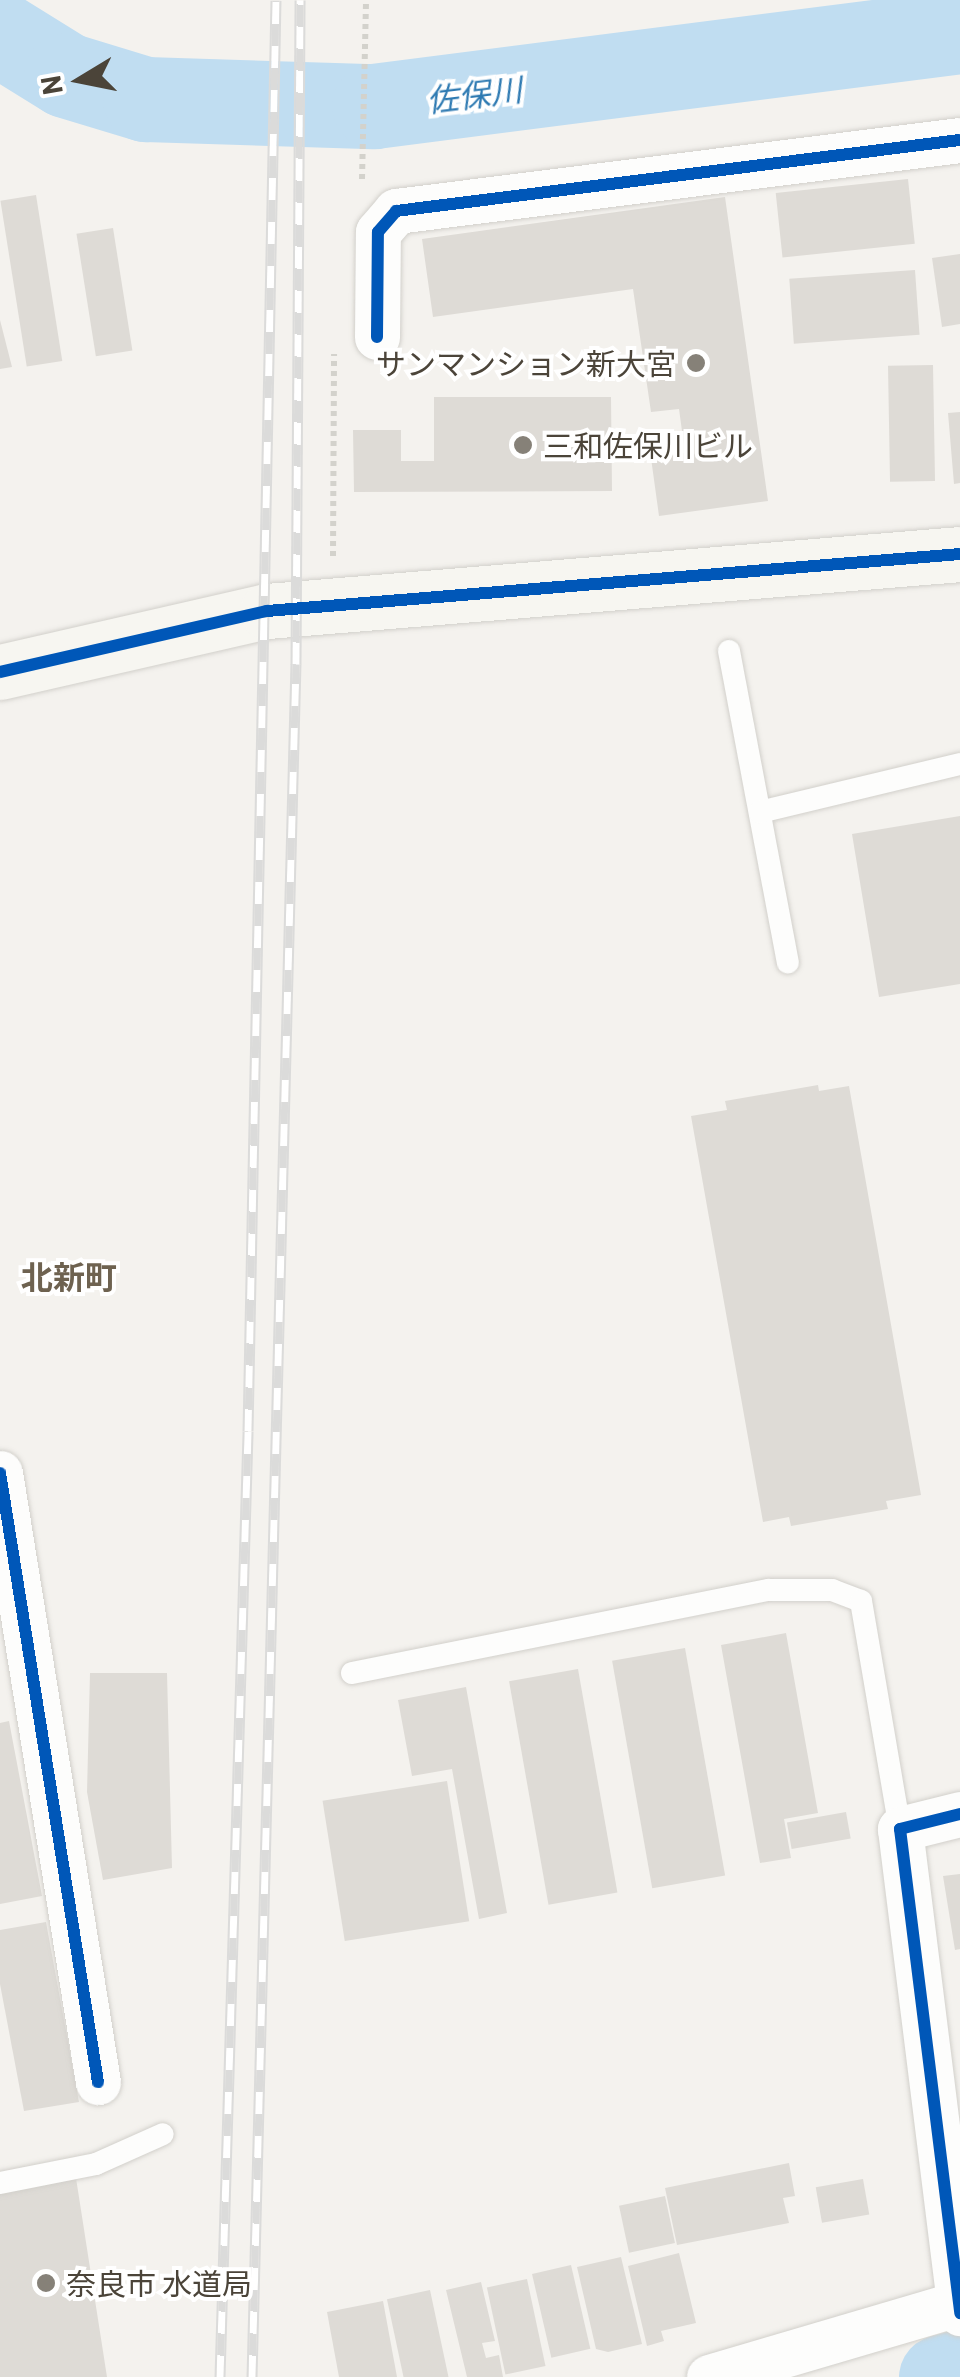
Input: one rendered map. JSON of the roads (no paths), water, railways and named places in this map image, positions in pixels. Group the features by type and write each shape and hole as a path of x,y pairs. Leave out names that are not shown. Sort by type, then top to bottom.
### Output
{"street":[{"path":"376,337 378,232 396,211 960,140"},
{"path":"0,672 268,611 960,554"},
{"path":"0,1473 98,2082"},
{"path":"960,1814 900,1829 960,2313"},
{"path":"709,2377 959,2303"}],"lane":[{"path":"729,651 788,962"},
{"path":"760,812 960,764"},
{"path":"352,1673 769,1590 832,1590 861,1601 900,1829"},
{"path":"0,2182 96,2164 163,2134"}],"waterway":[{"name":"佐保川","path":"0,34 66,75 145,99 374,106 960,31"},
{"path":"941,2377 960,2372"}],"railway":[{"path":"220,2377 248,1431 276,0"},
{"path":"252,2377 296,664 300,0"}],"place":[{"name":"サンマンション新大宮","path":"696,363"},
{"name":"三和佐保川ビル","path":"523,445"},
{"name":"奈良市 水道局","path":"46,2283"}],"district":[{"name":"北新町","path":"69,1276"}]}
